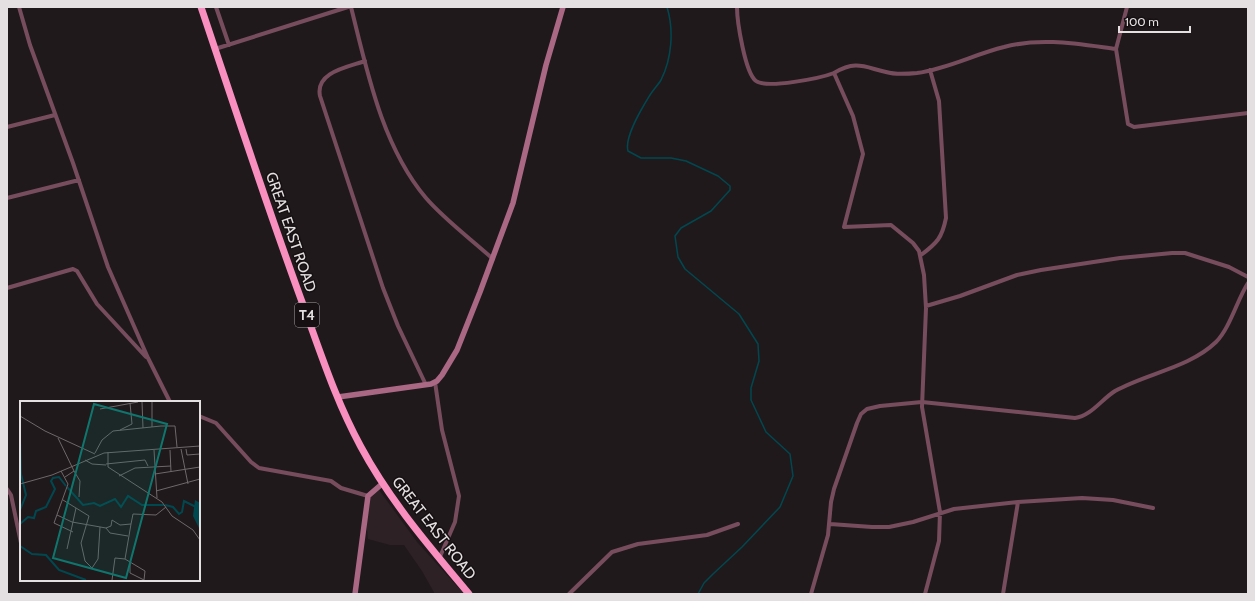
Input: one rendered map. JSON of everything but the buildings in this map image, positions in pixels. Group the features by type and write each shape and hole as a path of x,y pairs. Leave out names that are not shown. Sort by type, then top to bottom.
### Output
{"highway":[{"name":"GREAT EAST ROAD","path":"201,7 281,245 338,398 353,432 382,483 404,514 439,559 469,594"}],"street":[{"path":"19,7 30,45 79,180 108,267 148,358 170,401"},
{"path":"216,7 229,45"},
{"path":"215,49 349,7 371,88 382,118 410,176 426,198 493,259"},
{"path":"338,398 426,385 435,382 445,371 456,350 493,259 520,177 546,65 563,7"},
{"path":"737,7 738,24 742,45 752,76 757,82 764,84 803,81 834,73 856,65 864,65 893,74 916,73 1003,47 1033,42 1055,41 1116,49"},
{"path":"1127,7 1116,49 1124,107 1127,123 1130,126 1248,113"},
{"path":"364,61 325,77 319,87 320,96 383,288 398,326 426,385"},
{"path":"921,255 939,240 943,233 946,218 939,100 930,70"},
{"path":"834,73 855,123 863,154 844,227 891,225 913,243 921,255 926,306 922,402 924,422 940,512 939,542 925,594"},
{"path":"7,127 55,115"},
{"path":"7,198 79,180"},
{"path":"926,306 960,296 1017,275 1120,258 1172,253 1188,254 1235,270 1248,277"},
{"path":"7,288 73,269 77,271 97,304 148,358"},
{"path":"811,594 830,524 831,502 834,489 861,414 867,409 880,406 922,402 1075,418 1082,416 1114,392 1185,362 1211,346 1221,334 1248,283"},
{"path":"435,382 442,430 459,496 456,522 439,559"},
{"path":"200,416 216,423 251,462 259,468 331,481 341,488 368,496"},
{"path":"355,594 368,496 382,483"},
{"path":"7,489 10,495 20,539"},
{"path":"830,524 889,527 913,522 940,512 1018,502 1092,498 1153,508"},
{"path":"1003,594 1018,502"},
{"path":"569,594 612,552 638,544 707,535 738,524"}],"shaded area":[{"path":"379,490 417,542 464,594 435,594 422,571 404,545 390,545 368,539 366,519 369,497"}],"waterway":[{"path":"667,7 671,25 671,44 668,63 661,80 650,95 634,123 627,145 628,151 641,158 671,158 686,161 718,176 730,186 730,190 711,211 681,228 675,236 678,257 685,269 739,314 758,344 759,361 751,388 751,400 766,432 790,454 793,476 780,507 742,547 704,583 698,594"}]}
